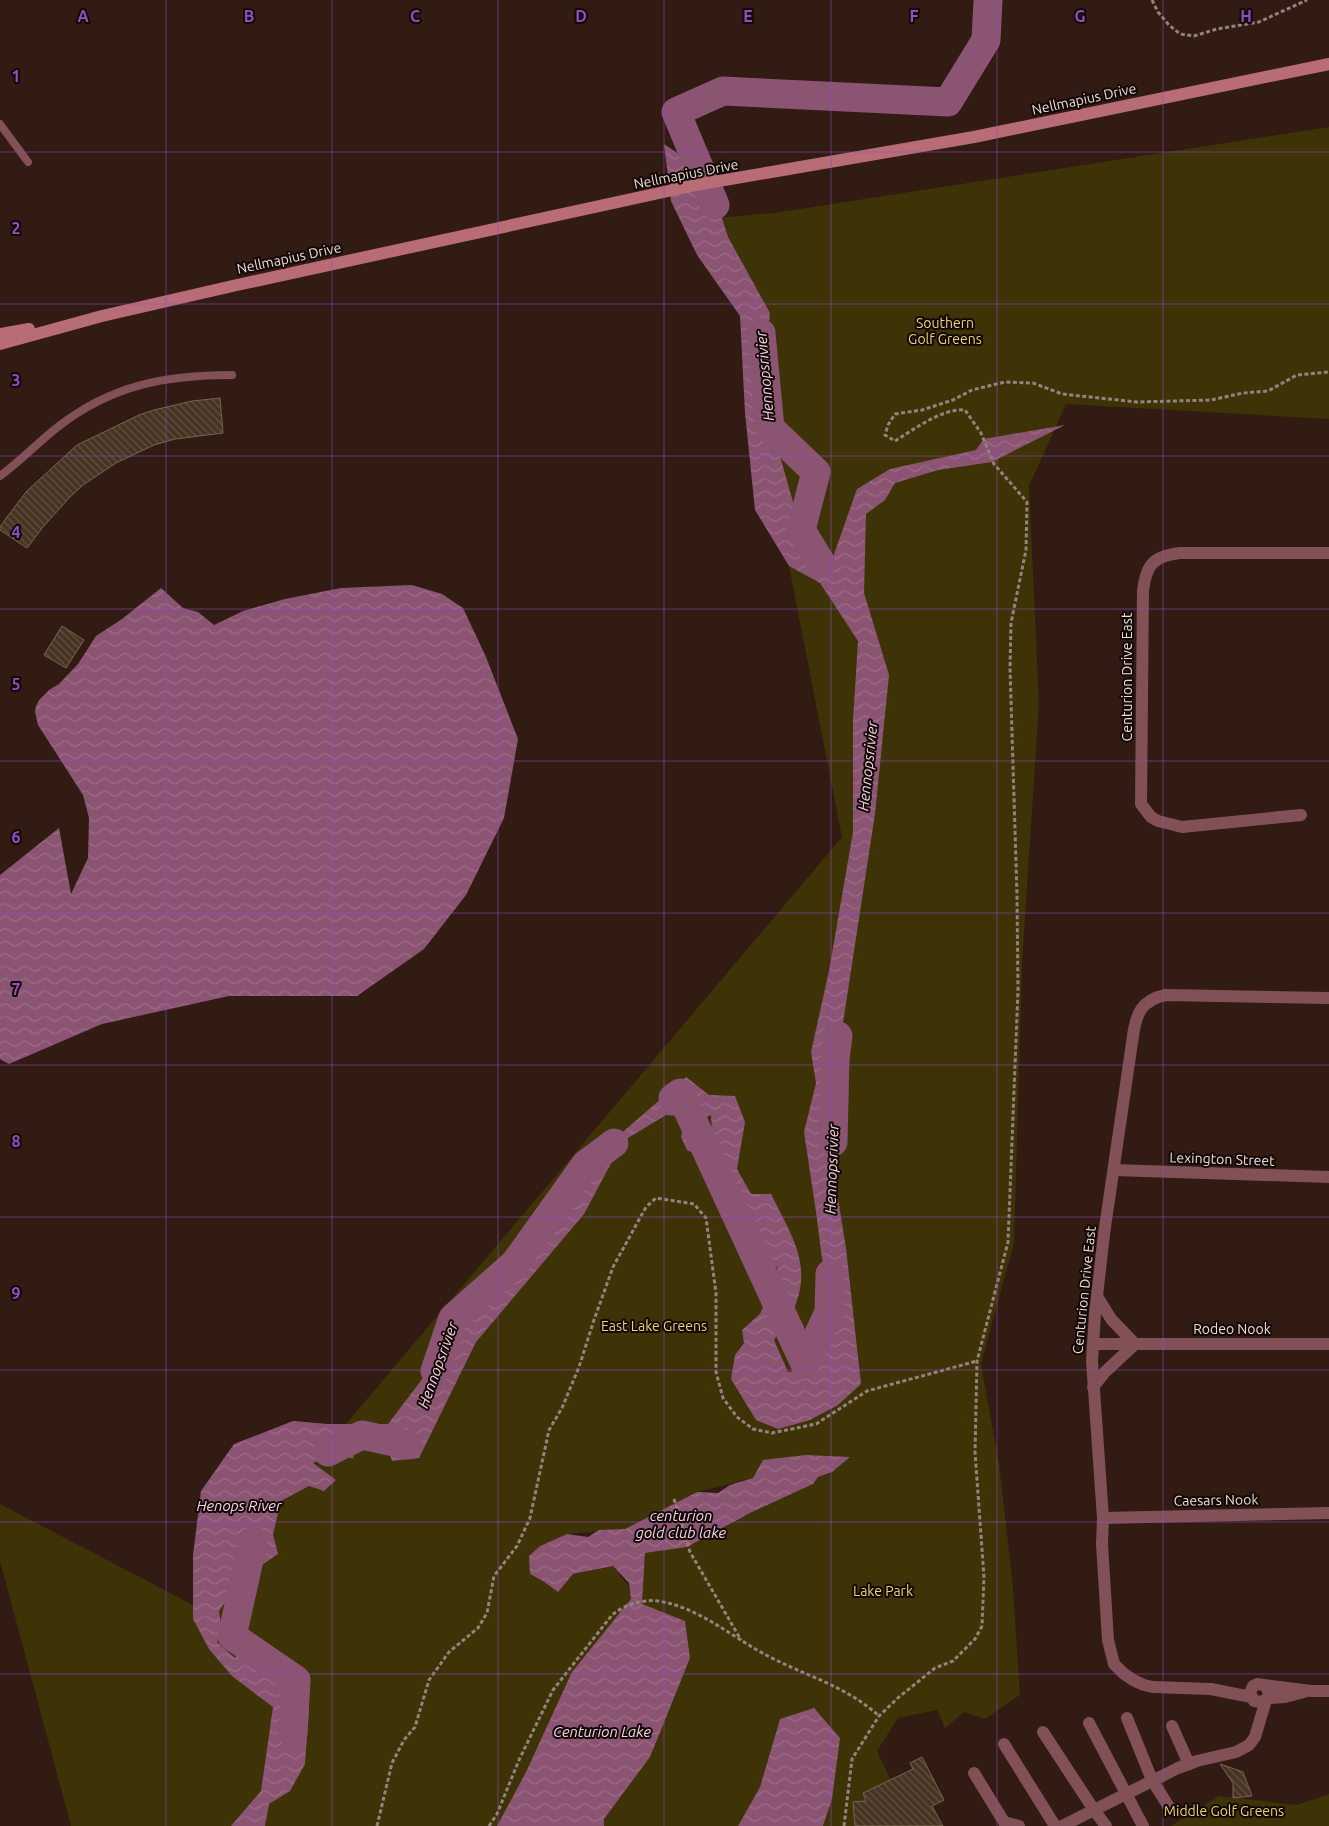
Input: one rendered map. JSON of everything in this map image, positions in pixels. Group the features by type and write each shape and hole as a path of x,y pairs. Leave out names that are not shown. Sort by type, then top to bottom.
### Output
{"main road":[{"name":"Nellmapius Drive","path":"0,344 52,329 237,284 657,194 974,137 1329,64"},
{"name":"Nellmapius Drive","path":"0,334 52,329"}],"street":[{"name":"Centurion Drive East","path":"1301,815 1182,828 1158,821 1146,812 1142,804 1143,590 1148,568 1157,558 1165,555 1180,553 1329,553"},
{"name":"Centurion Drive East","path":"1329,998 1212,994 1166,995 1154,997 1144,1006 1136,1021 1104,1234 1093,1344 1092,1387 1103,1518 1102,1544 1108,1640 1114,1664 1128,1677 1153,1687 1211,1689 1285,1697 1311,1690 1329,1691"},
{"name":"Lexington Street","path":"1114,1170 1329,1177"},
{"path":"1092,1387 1135,1344 1122,1333 1097,1296"},
{"name":"Rodeo Nook","path":"1093,1344 1329,1344"},
{"name":"Caesars Nook","path":"1103,1518 1329,1513"},
{"path":"1062,1826 1152,1780 1189,1764 1236,1752 1249,1746 1255,1737 1259,1722 1259,1694"},
{"path":"1127,1718 1152,1780 1169,1807"},
{"path":"1089,1723 1143,1826"},
{"path":"1172,1726 1189,1764"},
{"path":"1043,1732 1106,1826"},
{"path":"1004,1744 1055,1826"},
{"path":"974,1773 1004,1822 1019,1826"}],"lane":[{"path":"0,124 28,162"},
{"path":"0,476 60,425 121,390 185,376 232,375"}],"path":[{"path":"1152,0 1158,12 1169,25 1180,34 1194,36 1217,29 1259,22 1307,0"},
{"path":"844,1826 852,1759 879,1716 899,1697 936,1668 953,1661 975,1639 982,1626 984,1577 975,1452 977,1360 1008,1242 1018,990 1011,623 1026,550 1027,502 994,464 981,433 965,410 955,409 917,427 895,441 885,435 888,425 895,414 922,410 953,400 972,390 1005,382 1033,383 1062,394 1137,402 1210,400 1243,393 1268,392 1297,375 1329,372"},
{"path":"378,1826 392,1763 404,1740 415,1727 429,1680 449,1652 478,1628 487,1613 494,1576 517,1546 530,1518 549,1430 562,1408 579,1367 605,1289 632,1230 646,1207 656,1198 694,1204 706,1218 716,1293 716,1372 723,1398 737,1417 753,1429 772,1432 816,1424 867,1390 977,1360"},
{"path":"674,1498 690,1552 742,1640"},
{"path":"490,1826 553,1690 612,1615 623,1606 658,1601 684,1608 768,1656 839,1688 879,1716"}],"green space":[{"path":"1329,127 1329,419 1066,404 1029,486 1039,704 1022,963 1014,1243 981,1364 999,1463 1013,1587 1020,1695 985,1719 964,1712 945,1728 937,1710 898,1718 877,1751 891,1780 863,1793 866,1801 853,1802 855,1826 823,1826 832,1799 780,1719 760,1787 738,1826 604,1826 604,1819 650,1757 662,1726 526,1772 497,1826 71,1826 0,1561 0,1504 193,1605 842,837 740,316 716,218 774,213","holes":["832,1472 818,1477 813,1484 750,1513 687,1547 645,1553 642,1603 613,1566 544,1581 530,1574 540,1546 567,1534 625,1529 697,1492 753,1478"]},
{"name":"Middle Golf Greens","path":"1329,1794 1329,1826 1171,1826 1219,1796 1297,1805"}],"water":[{"name":"Henops River","path":"664,144 708,174 728,237 770,313 764,368 770,421 801,530 832,560 857,489 890,469 976,450 984,439 1065,425 992,462 938,470 895,483 885,500 866,514 864,593 889,675 875,814 835,1075 834,1174 846,1248 861,1384 838,1405 810,1420 778,1429 756,1420 731,1379 735,1355 744,1343 742,1330 760,1314 778,1269 747,1227 729,1212 718,1184 704,1168 718,1162 713,1152 711,1115 693,1122 688,1132 695,1143 691,1152 687,1150 681,1137 684,1125 679,1116 666,1115 623,1141 584,1214 476,1342 419,1458 392,1461 385,1440 362,1435 350,1451 354,1458 330,1456 313,1463 336,1480 324,1491 309,1486 281,1501 273,1534 278,1554 252,1572 230,1595 219,1611 222,1632 217,1642 235,1658 240,1650 257,1659 281,1677 309,1709 305,1764 290,1791 269,1804 265,1826 231,1826 261,1791 273,1707 232,1676 209,1649 193,1619 193,1555 201,1491 234,1444 293,1421 328,1424 388,1424 423,1378 433,1348 467,1315 546,1220 586,1164 686,1077 709,1095 735,1096 745,1122 737,1169 751,1194 771,1194 798,1253 801,1267 801,1282 798,1298 789,1318 774,1340 788,1372 807,1369 829,1312 804,1132 816,1083 811,1052 829,971 853,832 853,720 858,641 820,583 789,566 755,510 745,413 740,316 697,255 671,201"},
{"path":"412,585 442,594 463,608 486,657 518,739 504,818 466,895 424,949 357,996 229,996 102,1024 9,1064 0,1059 0,875 59,828 71,894 88,858 89,818 83,795 38,725 35,712 39,700 49,690 59,684 78,664 96,636 122,619 161,588 183,608 198,612 214,625 243,611 285,599 341,588"},
{"name":"Centurion Lake","path":"806,1455 850,1457 832,1472 818,1477 813,1484 750,1513 687,1547 645,1553 642,1604 685,1621 690,1658 650,1757 604,1819 604,1826 497,1826 526,1772 572,1672 631,1599 629,1583 613,1566 573,1574 558,1592 530,1574 529,1556 540,1546 567,1534 588,1537 599,1530 625,1529 697,1492 718,1493 730,1485 753,1478 763,1460"},
{"path":"814,1708 840,1738 832,1799 823,1826 738,1826 760,1787 780,1719"}],"building":[{"path":"220,398 223,433 175,439 154,445 116,463 83,485 69,498 27,548 0,530 0,527 27,491 77,445 139,415 154,410 192,401"},
{"path":"62,626 84,640 66,668 44,655"},
{"path":"922,1757 944,1800 932,1806 943,1826 855,1826 853,1802 866,1801 863,1793 913,1769 910,1763"},
{"path":"1220,1764 1243,1772 1252,1796 1233,1798 1233,1783"}],"waterway":[{"name":"Hennopsrivier","path":"715,205 676,112 723,91 948,102 986,40 988,0"},
{"name":"Hennopsrivier","path":"761,333 770,428 816,472 801,530 821,563"},
{"name":"Hennopsrivier","path":"833,1142 835,1059 838,1036"},
{"name":"Hennopsrivier","path":"673,1098 680,1093 805,1364 829,1312 830,1274"},
{"name":"Hennopsrivier","path":"435,1371 453,1318 515,1263 586,1164 614,1143"},
{"name":"Hennopsrivier","path":"328,1452 362,1435 408,1445"},
{"name":"Hennopsrivier","path":"253,1542 232,1636 296,1680 293,1733"}],"park label":[{"name":"Southern Golf Greens","path":"945,332"},
{"name":"East Lake Greens","path":"654,1326"},
{"name":"Lake Park","path":"883,1591"}],"water label":[{"name":"centurion gold club lake","path":"681,1524"}]}
